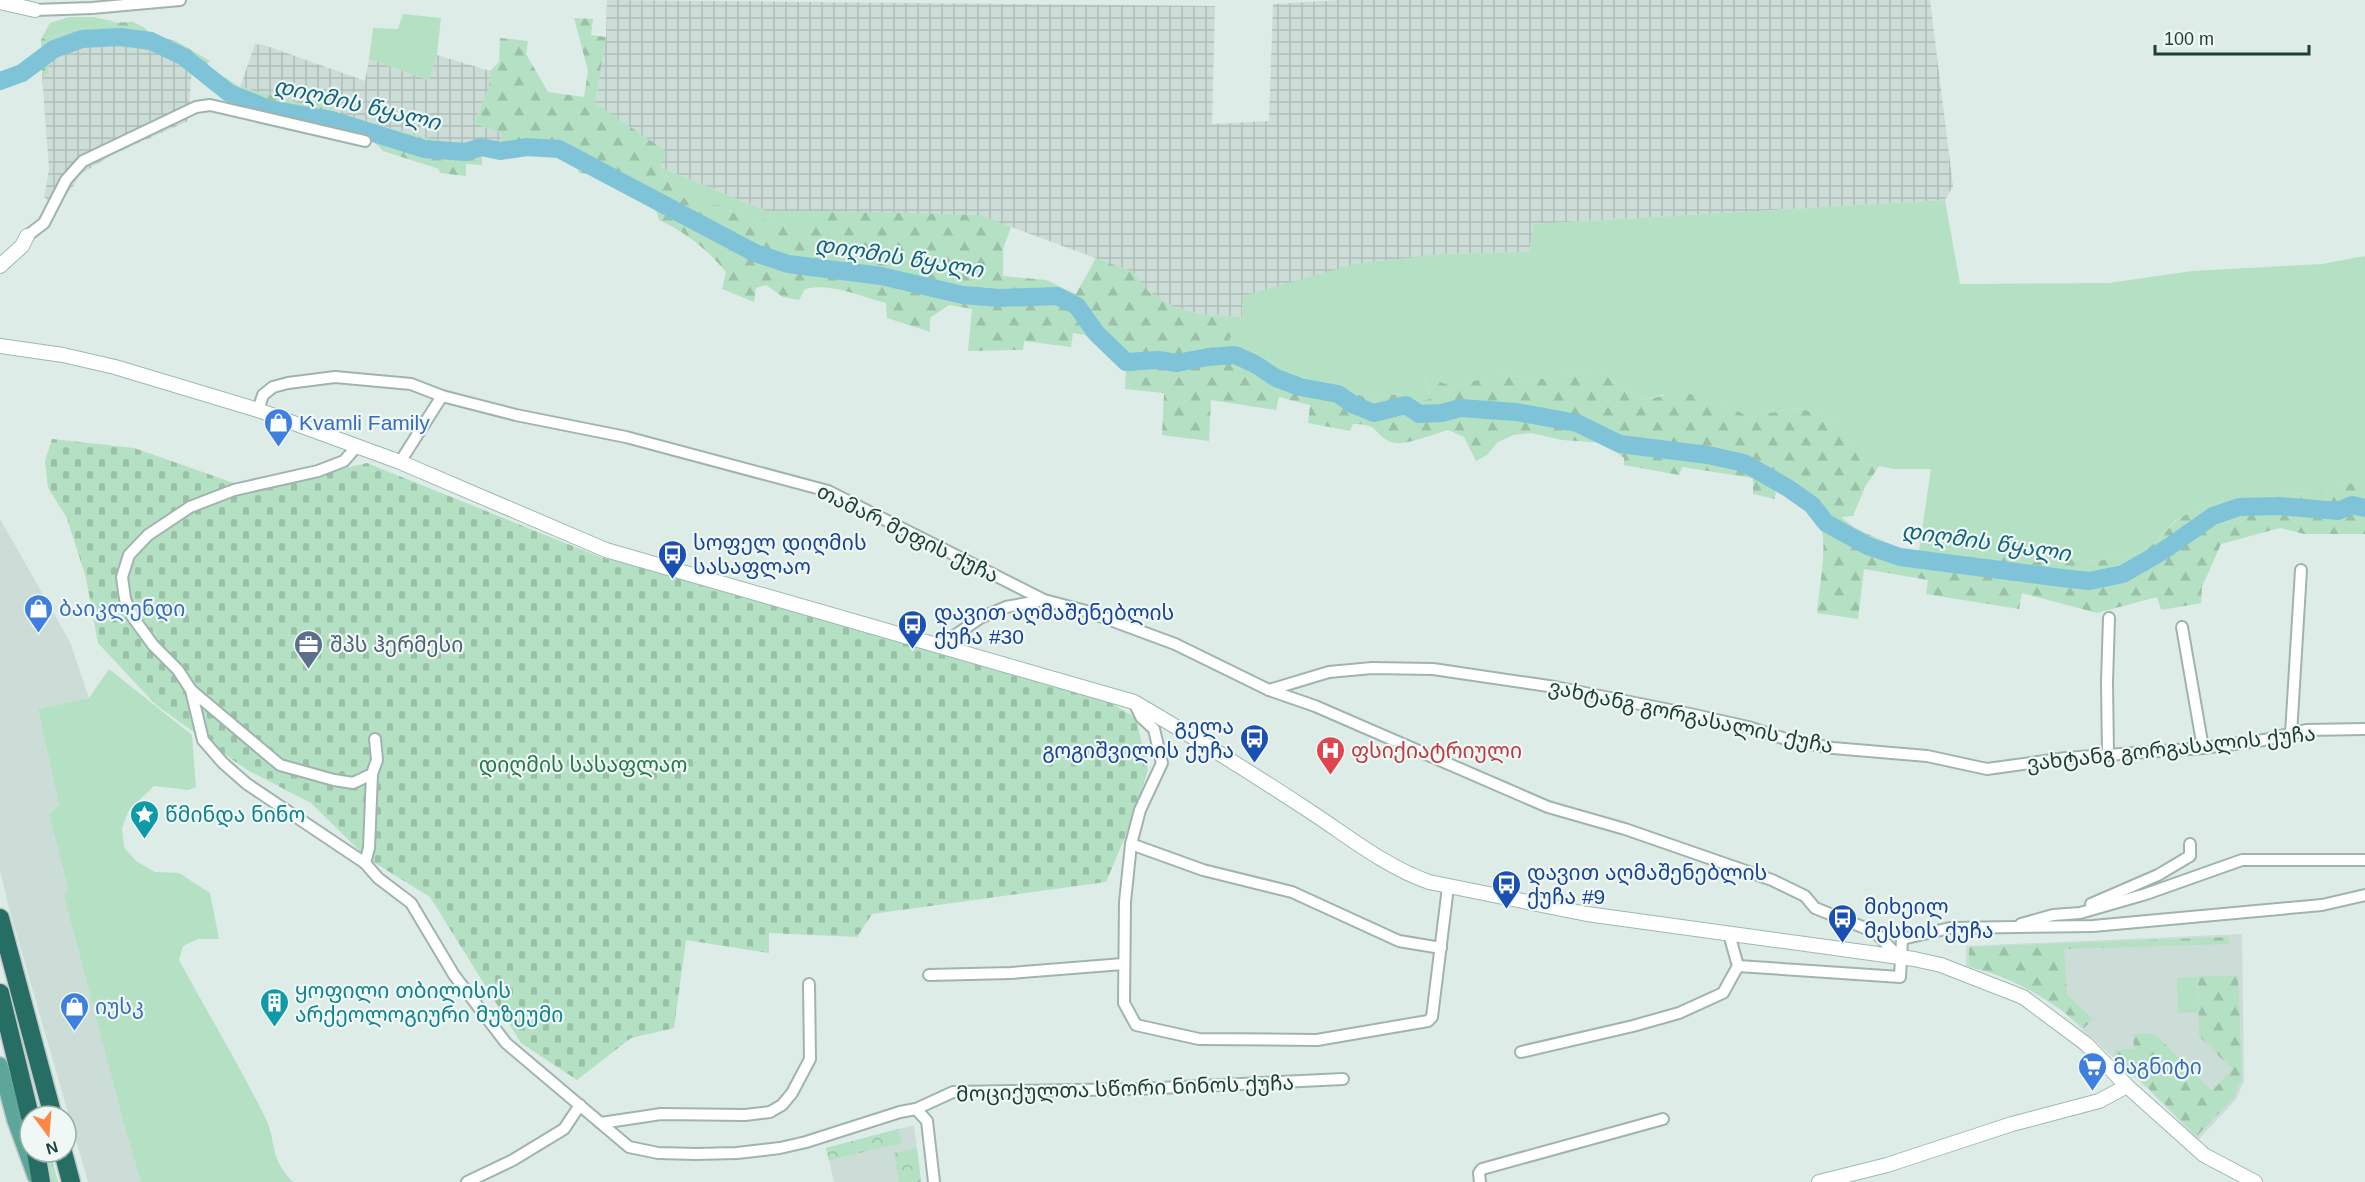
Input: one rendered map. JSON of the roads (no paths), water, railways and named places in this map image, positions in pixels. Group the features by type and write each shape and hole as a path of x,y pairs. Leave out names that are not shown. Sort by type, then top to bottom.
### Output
{"highway":[{"path":"0,918 50,1104"},
{"path":"0,993 27,1104"},
{"path":"37,1164 39,1182"},
{"path":"66,1164 71,1182"}],"main road":[{"path":"0,1065 15,1121 39,1182"}],"street":[{"path":"0,2 35,10 92,8 180,0"},
{"path":"0,266 22,246 27,236 44,224 66,180 82,161 196,107 210,105 365,141"},
{"path":"0,346 63,355 115,367 258,410 400,462 606,550 1134,702 1210,746 1372,853 1411,876 1448,886 1587,914 1941,965 2023,997 2086,1044 2127,1086 2204,1155 2255,1182"},
{"name":"თამარ მეფის ქუჩა","path":"258,410 263,395 273,387 335,377 411,384 442,396 516,415 626,437 828,491 1044,600 1086,611 1175,644 1269,690 1326,711 1548,807 1625,829 1772,880 1805,896 1815,908 1875,932 1900,958"},
{"path":"400,462 442,396"},
{"name":"მოციქულთა სწორი ნინოს ქუჩა","path":"357,446 345,461 318,471 234,490 190,507 148,535 129,555 122,577 125,599 132,616 153,645 178,670 190,690 203,740 223,763 247,784 365,862 378,878 411,903 454,975 506,1043 629,1147 658,1153 737,1153 780,1148 916,1108 952,1092 1116,1089 1343,1079"},
{"path":"2291,734 2301,570"},
{"path":"940,646 980,618 1006,608 1044,600"},
{"path":"2108,755 2109,618"},
{"path":"2182,627 2203,748"},
{"name":"ვახტანგ გორგასალის ქუჩა","path":"1269,690 1329,672 1372,668 1433,669 1555,687 1690,714 1748,727 1792,741 1833,748 1927,756 1987,769 2108,755 2203,748 2264,740 2306,730 2365,729"},
{"name":"მოციქულთა სწორი ნინოს ქუჩა","path":"190,690 280,765 353,783 372,774"},
{"path":"1134,702 1141,717 1154,729 1162,763 1140,810 1131,844 1125,902 1124,1003 1136,1025 1199,1039 1317,1040 1431,1019 1448,886"},
{"path":"365,862 369,848 372,774 377,760 375,739"},
{"path":"1131,844 1203,870 1292,892 1399,941 1441,948"},
{"path":"2007,928 2092,903 2158,875 2190,856 2190,844"},
{"path":"2053,915 2080,913 2146,894 2242,860 2365,860"},
{"path":"1738,966 1900,977 1902,939 1950,928 2093,926 2322,905 2365,895"},
{"path":"1521,1052 1634,1026 1679,1013 1723,993 1738,966 1729,934"},
{"path":"928,975 1011,973 1123,964"},
{"path":"601,1124 661,1114 745,1115 770,1112 782,1105 792,1094 810,1059 809,984"},
{"path":"1819,1182 1887,1165 2012,1124 2099,1101 2127,1086"},
{"path":"467,1182 513,1160 564,1129 580,1105"},
{"path":"916,1108 927,1121 934,1182"},
{"path":"1480,1182 1479,1173 1482,1169 1664,1119"}],"waterway":[{"name":"დიღმის წყალი","path":"0,81 22,73 54,49 82,39 120,37 151,41 184,57 229,93 269,109 332,120 424,149 466,152 481,147 500,151 527,147 559,149 755,253 788,264 881,276 963,295 999,298 1057,296 1077,306 1096,333 1126,362 1158,360 1177,363 1235,355 1255,364 1276,378 1300,387 1338,394 1354,405 1374,413 1406,405 1419,414 1442,413 1460,408 1516,412 1577,423 1620,444 1708,455 1744,463 1788,488 1812,505 1826,523 1868,546 1900,557 2089,581 2123,574 2163,551 2213,516 2239,507 2279,506 2338,511 2352,505 2365,508"}],"place":[{"name":"Kvamli Family","path":"278,448"},
{"name":"სოფელ დიღმის სასაფლაო","path":"672,580"},
{"name":"ბაიკლენდი","path":"38,634"},
{"name":"დავით აღმაშენებლის ქუჩა #30","path":"913,650"},
{"name":"შპს ჰერმესი","path":"309,670"},
{"name":"გელა გოგიშვილის ქუჩა","path":"1255,764"},
{"name":"ფსიქიატრიული","path":"1330,776"},
{"name":"წმინდა ნინო","path":"144,840"},
{"name":"დავით აღმაშენებლის ქუჩა #9","path":"1506,910"},
{"name":"მიხეილ მესხის ქუჩა","path":"1843,944"},
{"name":"ყოფილი თბილისის არქეოლოგიური მუზეუმი","path":"274,1028"},
{"name":"იუსკ","path":"74,1032"},
{"name":"მაგნიტი","path":"2092,1092"}],"park label":[{"name":"დიღმის სასაფლაო","path":"583,764"}]}
